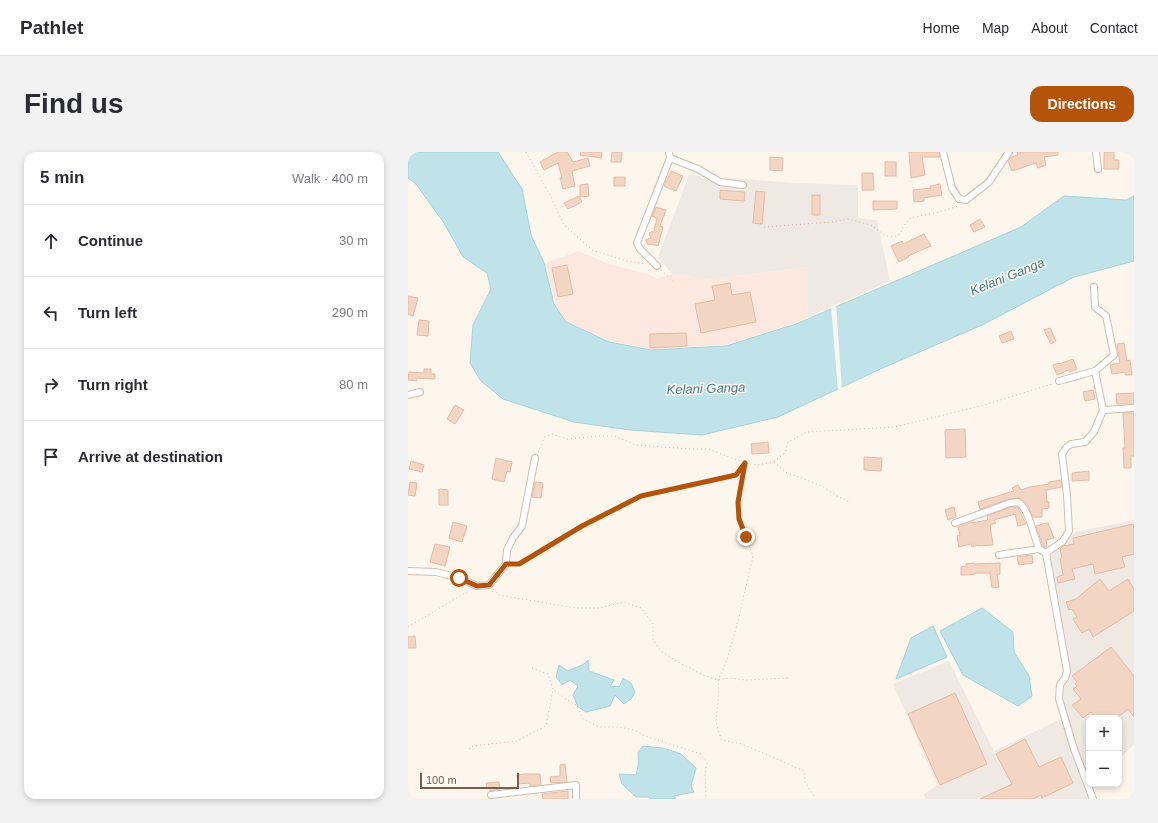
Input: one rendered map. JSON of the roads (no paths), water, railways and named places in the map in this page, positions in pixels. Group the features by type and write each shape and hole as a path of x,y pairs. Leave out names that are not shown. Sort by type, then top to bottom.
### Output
{"street":[{"path":"943,152 952,188 959,199 966,200 989,182 1009,152"},
{"path":"1096,152 1098,169"},
{"path":"657,266 640,249 637,242 669,155 720,182 742,185"},
{"path":"1059,381 1095,371 1114,355 1106,316 1095,307 1094,287"},
{"path":"1046,553 1063,541 1069,531 1067,495 1062,454 1071,444 1085,442 1094,432 1103,410 1095,371"},
{"path":"408,395 420,392"},
{"path":"1103,410 1134,408"},
{"path":"408,571 436,572 459,578 477,586 489,585 506,564 507,550 513,538 522,526 535,458"},
{"path":"955,523 1010,503 1018,502 1022,505 1025,511 1033,529 1039,549"},
{"path":"999,555 1039,549 1046,553"},
{"path":"1046,553 1067,671 1065,678 1060,685 1059,699 1074,749 1093,799"},
{"path":"491,795 576,785 576,799"}],"water":[{"name":"Kelani Ganga","path":"408,152 498,152 522,189 531,235 544,263 554,304 566,322 609,342 651,350 726,346 796,324 1021,227 1064,196 1126,200 1134,196 1134,261 1074,277 982,325 887,366 778,417 702,435 630,430 574,422 503,399 481,381 470,363 473,325 491,289 487,273 463,257 444,223 416,184 408,178"},
{"path":"982,608 1013,632 1014,652 1029,676 1032,696 1018,706 963,675 940,631"},
{"path":"933,626 947,657 896,679 911,638"},
{"path":"588,660 589,671 614,680 610,687 620,686 623,678 631,683 635,692 631,699 624,704 615,695 610,706 586,712 578,707 573,695 578,686 570,680 562,685 556,677 559,665 568,671 584,664"},
{"path":"643,746 663,748 681,754 696,768 691,786 694,792 674,796 676,799 650,799 649,797 636,797 622,784 619,774 636,775 639,762 638,752"}]}
